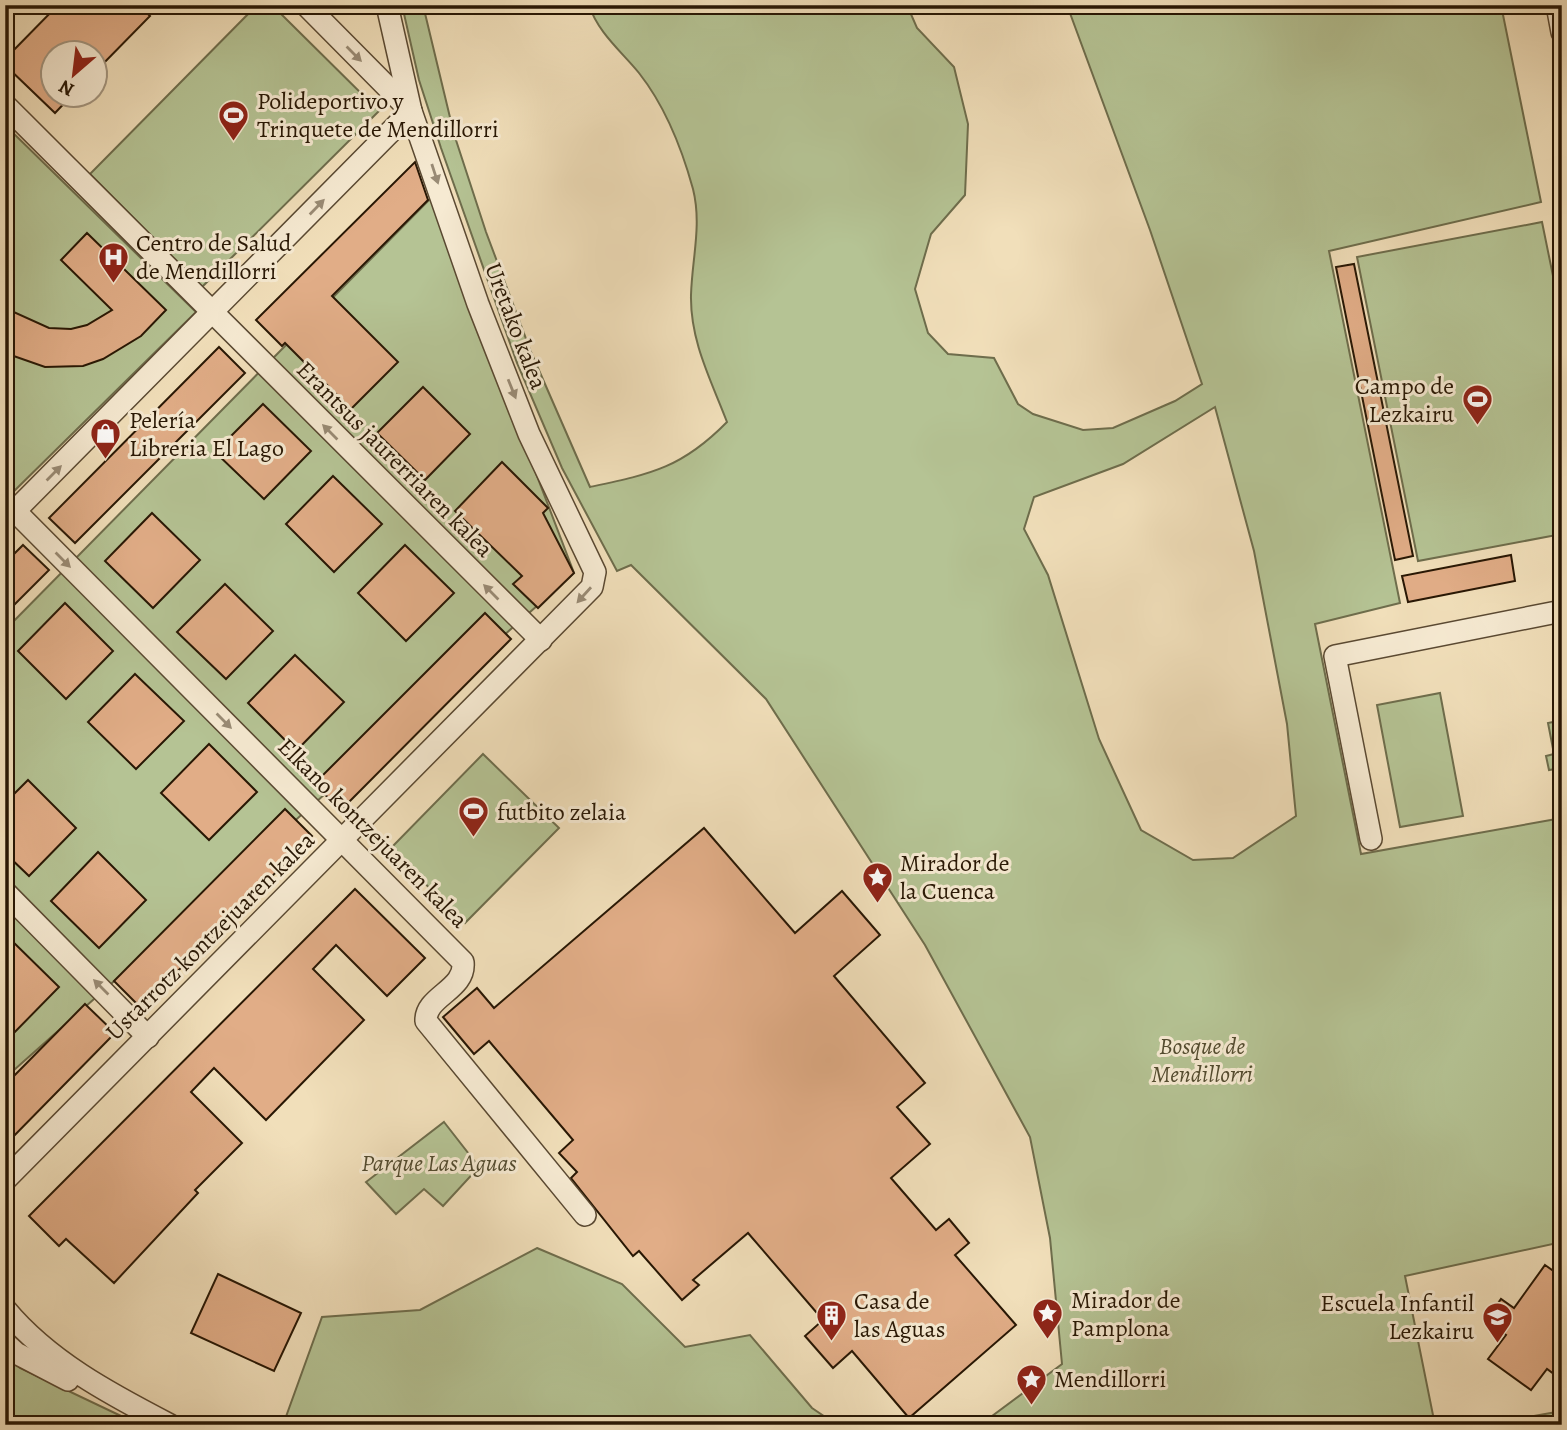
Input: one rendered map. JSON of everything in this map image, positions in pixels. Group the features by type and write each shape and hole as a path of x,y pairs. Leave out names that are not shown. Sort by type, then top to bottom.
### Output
{"street":[{"path":"10,516 213,314 411,111 306,5"},
{"name":"Uretako kalea","path":"387,5 411,111 478,304 525,422 595,572 592,587 541,640"},
{"path":"1556,5 1562,32"},
{"name":"Erantsus jaurerriaren kalea","path":"5,105 541,640"},
{"name":"Elkano kontzejuaren kalea","path":"10,516 343,840 463,962 464,972 460,981 428,1010 426,1021 585,1215"},
{"path":"1371,839 1335,656 1562,611"},
{"name":"Ustarrotz kontzejuaren kalea","path":"5,1180 541,640"},
{"path":"5,892 148,1037"},
{"path":"5,1309 28,1336 65,1365 166,1423"},
{"path":"5,1343 16,1353 112,1403 166,1423"}],"green space":[{"name":"Polideportivo y Trinquete de Mendillorri","path":"257,5 272,5 379,111 202,287 90,174"},
{"name":"Bosque de Mendillorri","path":"402,5 423,5 454,134 486,232 531,352 590,487 664,467 695,450 727,422 703,360 694,328 691,295 697,216 696,202 684,159 657,99 639,73 604,33 589,5 907,5 917,28 954,67 968,124 965,195 931,234 915,289 928,333 948,354 994,358 1018,404 1033,414 1083,430 1113,428 1175,401 1202,384 1150,230 1067,5 1501,5 1541,202 1329,251 1400,603 1315,624 1361,854 1562,818 1562,1242 1405,1276 1435,1425 980,1425 1062,1364 1050,1238 1030,1137 925,945 766,699 631,565 617,571 562,468 517,363 419,80","holes":["1215,407 1254,551 1287,724 1296,816 1233,858 1193,860 1141,830 1099,739 1048,575 1024,529 1034,497 1123,464"]},
{"path":"5,125 196,312 5,500"},
{"path":"431,198 574,573 5,1078 5,630"},
{"name":"Campo de Lezkairu","path":"1542,222 1562,320 1562,534 1418,561 1357,257"},
{"path":"1440,693 1463,816 1400,827 1377,705"},
{"path":"1558,721 1562,768 1549,770 1546,756 1554,754 1548,723"},
{"name":"futbito zelaia","path":"483,754 559,828 465,923 390,849"},
{"name":"Parque Las Aguas","path":"444,1122 479,1167 443,1206 424,1189 396,1214 366,1182"},
{"path":"537,1248 622,1284 685,1347 750,1335 812,1408 837,1425 283,1425 322,1317 420,1310"},
{"path":"5,1354 20,1368 140,1425 5,1425"},
{"path":"1562,1411 1562,1425 1484,1425"}],"building":[{"path":"58,5 139,5 150,16 108,59 108,38 38,38 38,97 5,65 5,59"},
{"path":"415,162 428,200 332,296 398,362 351,409 285,343 282,346 256,320"},
{"name":"Centro de Salud de Mendillorri","path":"87,233 166,310 141,336 103,359 83,366 45,367 5,353 5,308 49,328 71,329 87,325 112,310 61,260"},
{"path":"1354,264 1413,556 1395,560 1336,267"},
{"path":"219,347 245,373 75,543 49,518"},
{"path":"423,387 470,434 425,480 377,433"},
{"path":"263,404 311,451 264,499 215,452"},
{"path":"502,462 548,508 543,513 574,573 538,608 513,584 522,576 455,511"},
{"path":"333,476 382,524 334,572 286,524"},
{"path":"152,513 200,560 153,608 105,561"},
{"path":"23,545 49,570 5,614 5,563"},
{"path":"405,545 454,593 406,641 358,593"},
{"path":"1511,555 1515,581 1408,602 1402,576"},
{"path":"225,584 273,631 226,679 177,632"},
{"path":"65,603 113,651 66,699 18,651"},
{"path":"485,613 511,639 341,810 314,784"},
{"path":"295,655 344,702 296,751 248,703"},
{"path":"135,674 184,721 136,769 88,722"},
{"path":"209,744 257,792 209,840 161,793"},
{"path":"28,780 76,828 29,876 5,853 5,803"},
{"path":"285,809 312,836 141,1008 114,981"},
{"path":"704,828 795,933 842,891 880,935 834,976 925,1083 897,1107 930,1144 891,1178 936,1230 949,1219 969,1243 955,1255 1016,1325 909,1418 852,1351 833,1368 805,1336 823,1320 748,1233 693,1280 699,1285 682,1300 639,1251 633,1256 571,1178 577,1172 559,1153 573,1140 489,1041 474,1054 443,1017 477,988 494,1008"},
{"path":"98,852 146,900 99,948 51,901"},
{"path":"355,889 425,958 387,996 336,945 313,969 364,1020 266,1120 214,1068 191,1092 242,1143 195,1190 198,1193 114,1283 66,1239 59,1246 29,1216"},
{"path":"5,934 59,987 5,1042"},
{"path":"85,1004 115,1033 5,1145 5,1085"},
{"path":"1545,1265 1562,1277 1562,1380 1547,1369 1531,1390 1488,1359 1506,1335 1486,1320 1501,1299 1514,1308"},
{"path":"218,1274 301,1313 274,1371 191,1333"}],"place":[{"name":"Polideportivo y Trinquete de Mendillorri","path":"234,142"},
{"name":"Centro de Salud de Mendillorri","path":"113,284"},
{"name":"Campo de Lezkairu","path":"1477,427"},
{"name":"Pelería Libreria El Lago","path":"106,461"},
{"name":"futbito zelaia","path":"474,839"},
{"name":"Mirador de la Cuenca","path":"877,904"},
{"name":"Mirador de Pamplona","path":"1048,1341"},
{"name":"Casa de las Aguas","path":"831,1342"},
{"name":"Escuela Infantil Lezkairu","path":"1497,1344"},
{"name":"Mendillorri","path":"1031,1406"}]}
